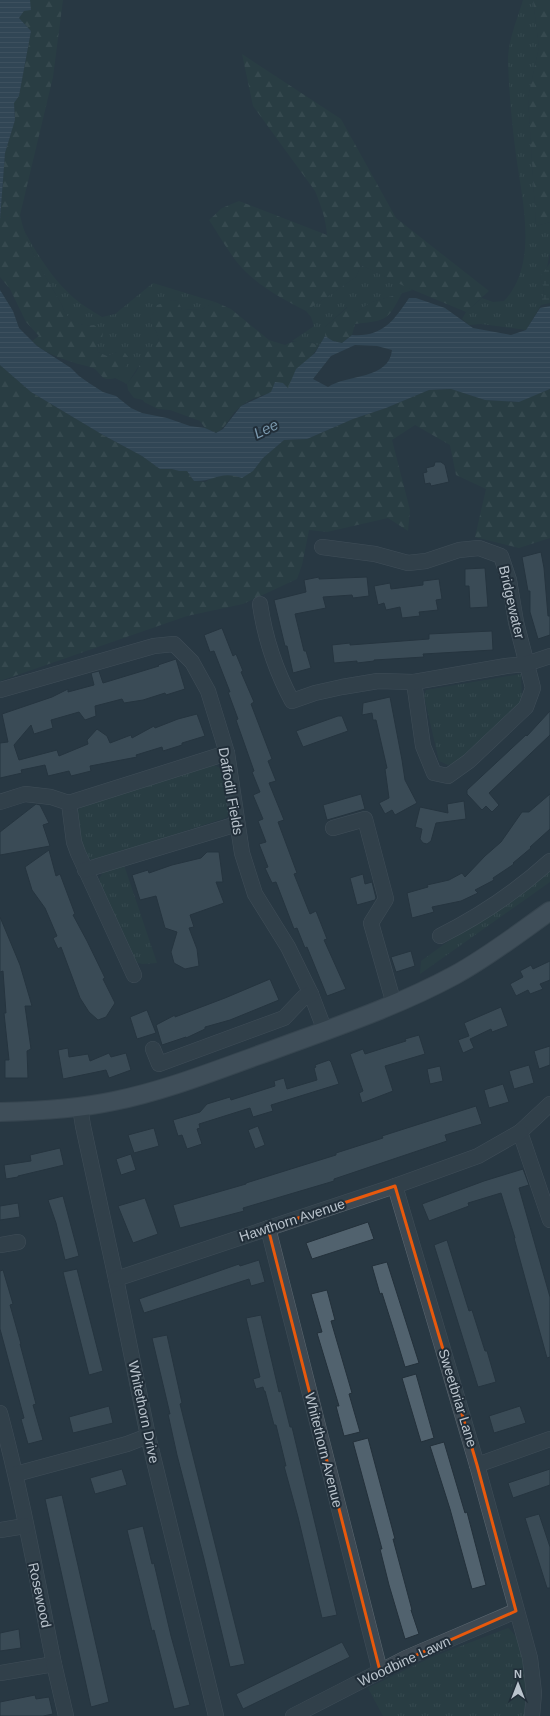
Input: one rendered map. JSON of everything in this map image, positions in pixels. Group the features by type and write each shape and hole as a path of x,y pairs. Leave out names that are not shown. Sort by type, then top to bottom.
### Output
{"main road":[{"path":"0,1112 80,1107 114,1102 170,1086 325,1031 394,1004 455,975 492,952 550,911"}],"street":[{"name":"Bridgewater","path":"322,547 376,554 408,563 426,561 459,550 479,548 501,556 509,580 526,664 533,688 526,707 469,761 448,776 434,773 424,746 414,682"},
{"path":"260,604 263,627 277,670 292,701 315,693 378,681 414,682 526,664 550,656"},
{"name":"Daffodil Fields","path":"0,690 146,648 174,644 192,662 208,691 227,753 242,852 255,894 288,947 311,994 325,1031"},
{"path":"0,802 25,794 51,797 69,803 227,753"},
{"path":"69,803 74,842 85,870 134,975"},
{"path":"333,828 365,819 386,899 371,923 394,1004"},
{"path":"85,870 237,824"},
{"path":"440,936 470,921 550,861"},
{"path":"153,1049 159,1064 284,1018 304,998 311,994"},
{"name":"Hawthorn Avenue","path":"116,1279 395,1186 467,1160 486,1152 520,1132 550,1104"},
{"name":"Whitethorn Drive","path":"80,1107 148,1436 216,1716"},
{"path":"520,1132 550,1220"},
{"name":"Sweetbriar Lane","path":"395,1186 477,1465 530,1658 534,1693 532,1716"},
{"name":"Whitethorn Avenue","path":"268,1228 380,1671"},
{"path":"0,1245 18,1242"},
{"name":"Rosewood","path":"0,1413 16,1474 25,1526 66,1716"},
{"path":"16,1474 127,1444 148,1436"},
{"path":"477,1465 549,1440"},
{"path":"0,1530 25,1526"},
{"name":"Woodbine Lawn","path":"293,1716 406,1658 516,1611"},
{"path":"0,1673 54,1664"}],"highlighted area":[{"path":"395,1186 477,1465 516,1611 380,1671 268,1228"}],"green space":[{"path":"30,0 63,0 53,77 20,215 32,250 64,311 70,319 78,324 94,325 103,332 102,339 97,344 98,352 107,356 117,352 125,353 129,358 120,375 114,379 104,378 93,368 56,356 36,345 32,341 39,336 26,322 10,289 0,277 0,220 5,153 15,120 14,103 19,96 31,31 19,18"},
{"path":"523,0 533,0 539,47 528,98 536,226 550,222 550,252 547,267 540,277 544,289 541,305 526,330 481,324 469,325 462,319 466,312 482,298 493,302 504,301 515,286 521,269 525,250 524,211 512,120 508,61 511,38"},
{"path":"533,0 550,0 550,222 536,226 528,98 539,47"},
{"path":"242,54 341,119 396,218 489,291 466,312 406,287 361,265 356,277 306,311 272,292 249,275 233,257 209,220 222,208 239,201 327,235 321,207 315,191 253,106"},
{"path":"23,229 52,275 66,291 77,301 102,317 115,314 153,283 215,302 202,309 182,310 178,301 172,300 157,306 150,320 157,333 159,341 145,357 127,384 115,378 119,376 117,352 107,356 98,352 97,344 102,339 94,325 78,324 70,319 64,311 37,262"},
{"path":"550,263 550,303 541,305 544,289 540,277"},
{"path":"361,265 413,290 372,302 356,312 347,307 325,327 325,336 319,346 310,342 292,341 314,326 311,317 306,311 356,277"},
{"path":"402,293 393,310 385,318 374,322 355,324 352,335 342,343 333,341 325,336 325,327 348,307 356,312 372,302"},
{"path":"172,300 178,301 182,310 202,309 215,302 231,309 269,340 285,345 302,341 310,342 319,346 288,388 264,395 246,403 237,409 223,427 216,433 205,428 200,421 170,410 158,409 144,402 143,400 134,398 128,390 127,384 136,372 146,353 159,341 157,333 150,320 157,305"},
{"path":"0,365 31,392 103,435 142,456 160,469 187,471 194,481 205,482 216,476 253,471 263,458 284,440 307,439 353,419 386,408 429,390 451,389 485,400 518,402 550,389 550,538 519,548 475,537 486,489 456,475 450,445 415,425 392,440 410,510 408,531 388,518 327,532 309,530 302,565 297,579 243,604 187,616 0,681"},
{"path":"521,674 522,703 456,763 448,765 439,761 424,696 426,690"},
{"path":"214,765 224,770 230,814 225,818 96,860 90,859 86,855 82,849 80,841 77,811 83,806"},
{"path":"124,865 157,963 142,964 132,961 97,883 103,872"},
{"path":"550,867 550,882 420,974 421,961"},
{"path":"508,1628 515,1636 524,1657 527,1681 526,1716 383,1716 368,1688 432,1657"}],"water":[{"path":"0,0 30,0 31,10 24,11 19,18 31,31 19,96 14,103 15,120 5,153 0,220"},
{"name":"Lee","path":"0,290 13,311 19,328 37,346 71,368 89,383 103,392 116,396 131,408 142,413 167,418 190,426 205,428 216,433 223,429 241,406 271,392 275,382 283,383 288,388 296,369 315,353 325,336 333,341 342,343 352,335 362,335 379,330 392,321 409,298 416,298 445,308 473,328 511,335 526,330 540,308 550,306 550,389 519,402 485,400 451,389 429,390 386,408 353,419 307,439 284,440 263,458 253,471 242,478 228,475 207,480 194,481 187,471 160,469 142,456 103,435 31,392 0,365","holes":["355,345 377,346 392,350 389,360 383,367 366,375 336,383 328,387 313,379 331,356"]}],"building":[{"path":"435,462 441,462 445,465 449,482 431,486 430,483 425,484 423,473 427,472 426,468 434,466"},
{"path":"541,552 544,568 548,616 550,616 550,635 538,639 530,612 530,591 528,591 522,557"},
{"path":"485,568 488,607 470,608 469,586 465,586 465,569"},
{"path":"319,577 319,579 367,577 369,596 353,598 352,595 323,597 326,608 295,614 304,651 306,651 311,668 293,673 274,600 306,592 304,580"},
{"path":"439,579 442,599 436,600 438,610 419,612 420,616 402,618 400,607 386,610 384,603 378,605 374,586 390,583 391,589 423,585 423,581"},
{"path":"222,628 233,656 236,654 243,671 241,672 254,702 251,704 272,759 268,761 276,781 269,783 284,820 278,822 297,873 294,874 310,914 316,911 327,939 324,940 346,989 327,996 307,947 305,948 297,928 294,929 276,882 272,883 265,868 268,867 259,844 266,842 258,821 263,819 253,795 260,792 252,772 254,771 236,720 238,719 228,692 230,692 214,651 210,652 204,635"},
{"path":"492,631 493,650 423,654 424,657 374,660 357,663 357,661 334,663 332,645 429,639 429,634"},
{"path":"176,659 185,689 143,700 124,703 122,699 95,706 96,716 85,720 79,712 51,720 53,728 34,734 31,725 14,745 19,760 57,750 59,756 88,744 87,740 97,729 107,736 110,743 131,735 132,738 154,726 155,728 178,719 197,714 205,736 163,751 162,747 136,755 137,757 90,766 91,771 71,776 69,771 48,776 45,765 21,770 22,773 0,778 0,743 8,742 2,714 52,697 68,689 68,692 94,685 91,673 99,671 103,683 159,666 158,665"},
{"path":"390,697 405,780 417,803 395,815 392,810 385,814 379,803 389,798 385,769 387,768 376,720 373,720 372,713 362,715 363,703"},
{"path":"550,711 550,735 489,793 499,805 492,812 486,806 482,810 467,794 467,790 526,735 527,736"},
{"path":"338,716 342,716 348,731 303,747 296,731"},
{"path":"361,794 365,809 327,820 323,805"},
{"path":"550,794 550,829 513,863 514,864 493,878 494,880 475,890 478,893 461,901 432,907 434,912 412,918 407,893 428,887 427,885 449,880 462,873 465,877 501,842 522,812 529,812"},
{"path":"464,801 466,819 436,823 431,841 427,844 423,843 420,839 422,829 415,827 420,807 448,813 447,804"},
{"path":"36,804 40,805 49,823 43,825 50,846 0,855 0,832"},
{"path":"49,850 56,876 60,874 75,914 73,915 105,978 103,979 115,1003 106,1017 98,1020 89,1012 80,998 61,947 58,949 53,938 57,936 45,908 32,890 25,867"},
{"path":"207,852 219,852 223,882 216,882 224,903 190,915 194,927 189,928 197,949 199,966 185,969 174,963 171,952 177,932 165,928 156,896 140,900 132,875 148,870 149,873 172,865 201,858"},
{"path":"363,874 365,884 372,882 376,898 375,900 357,905 350,878"},
{"path":"0,917 20,965 32,1006 25,1006 31,1049 27,1051 28,1078 5,1078 5,1060 9,1060 4,1013 6,1013 3,971 0,972"},
{"path":"411,951 415,966 396,972 391,957"},
{"path":"550,961 550,980 540,984 543,989 530,994 528,990 516,996 510,984 523,977 520,971 531,965 533,969"},
{"path":"270,979 279,1000 230,1020 205,1027 205,1029 186,1038 162,1045 156,1025 175,1015 175,1017"},
{"path":"501,1007 508,1026 492,1032 491,1029 470,1039 474,1048 463,1053 458,1040 469,1036 464,1023"},
{"path":"147,1010 156,1033 137,1039 130,1017"},
{"path":"419,1035 425,1054 385,1066 393,1091 362,1103 359,1093 363,1091 350,1054 363,1049 365,1054 406,1041 405,1039"},
{"path":"550,1046 550,1065 539,1069 534,1051"},
{"path":"68,1048 69,1057 88,1054 90,1061 109,1053 111,1057 126,1053 131,1070 109,1078 106,1070 63,1079 58,1050"},
{"path":"329,1060 339,1084 271,1105 273,1111 253,1117 250,1108 199,1124 200,1128 197,1129 202,1144 187,1149 182,1135 178,1136 173,1120 200,1112 207,1104 230,1097 231,1100 275,1086 274,1081 284,1078 287,1089 317,1080 314,1068 316,1067 315,1065"},
{"path":"529,1065 534,1083 514,1089 509,1071"},
{"path":"440,1066 443,1081 430,1084 427,1069"},
{"path":"503,1084 509,1102 489,1108 484,1090"},
{"path":"476,1106 482,1124 445,1135 447,1141 334,1179 334,1181 243,1208 244,1211 180,1228 173,1205 246,1184 336,1155 336,1153 383,1138 382,1136"},
{"path":"258,1126 265,1145 255,1149 248,1130"},
{"path":"154,1128 159,1146 134,1153 128,1135"},
{"path":"60,1148 64,1165 6,1179 4,1165 31,1161 30,1155"},
{"path":"131,1154 136,1170 121,1175 116,1159"},
{"path":"523,1169 529,1185 519,1188 550,1297 550,1357 547,1358 515,1238 501,1193 468,1203 469,1206 429,1221 422,1204 484,1181"},
{"path":"63,1196 79,1256 65,1260 56,1223 48,1200"},
{"path":"145,1198 158,1234 133,1243 118,1206"},
{"path":"18,1203 20,1217 0,1220 0,1206"},
{"path":"368,1222 374,1239 312,1259 306,1243"},
{"path":"447,1240 469,1311 472,1310 485,1351 487,1351 496,1382 478,1387 434,1245"},
{"path":"259,1260 265,1282 251,1286 249,1279 144,1313 139,1299 239,1264 240,1266"},
{"path":"387,1262 419,1363 405,1367 372,1266"},
{"path":"77,1269 103,1371 89,1375 63,1272"},
{"path":"3,1270 13,1304 10,1305 36,1404 33,1405 43,1440 28,1444 21,1419 24,1418 0,1329 0,1271"},
{"path":"327,1290 335,1320 331,1321 352,1393 349,1394 360,1432 344,1436 336,1406 339,1406 317,1333 322,1332 311,1294"},
{"path":"261,1315 279,1392 281,1391 290,1427 292,1427 337,1615 322,1618 298,1517 284,1466 286,1466 276,1425 274,1425 263,1387 256,1389 253,1379 260,1377 246,1318"},
{"path":"167,1335 182,1403 180,1404 245,1664 230,1667 177,1455 168,1414 170,1414 152,1338"},
{"path":"416,1374 434,1438 421,1442 402,1378"},
{"path":"109,1406 113,1423 73,1433 69,1417"},
{"path":"520,1406 526,1423 494,1433 489,1416"},
{"path":"368,1438 395,1539 393,1539 411,1610 419,1634 405,1639 389,1585 380,1549 382,1549 353,1442"},
{"path":"444,1442 465,1513 467,1512 486,1585 472,1589 450,1509 430,1446"},
{"path":"122,1469 127,1485 95,1494 90,1478"},
{"path":"550,1469 550,1485 513,1498 508,1483"},
{"path":"62,1495 109,1702 91,1707 45,1499"},
{"path":"539,1514 550,1547 550,1588 547,1588 525,1518"},
{"path":"143,1526 152,1564 154,1563 171,1636 190,1705 174,1709 154,1630 152,1631 127,1530"},
{"path":"19,1629 21,1648 0,1651 0,1633"},
{"path":"342,1642 350,1657 243,1709 236,1694"},
{"path":"35,1695 36,1699 49,1697 53,1714 43,1716 0,1716 0,1702"}]}
